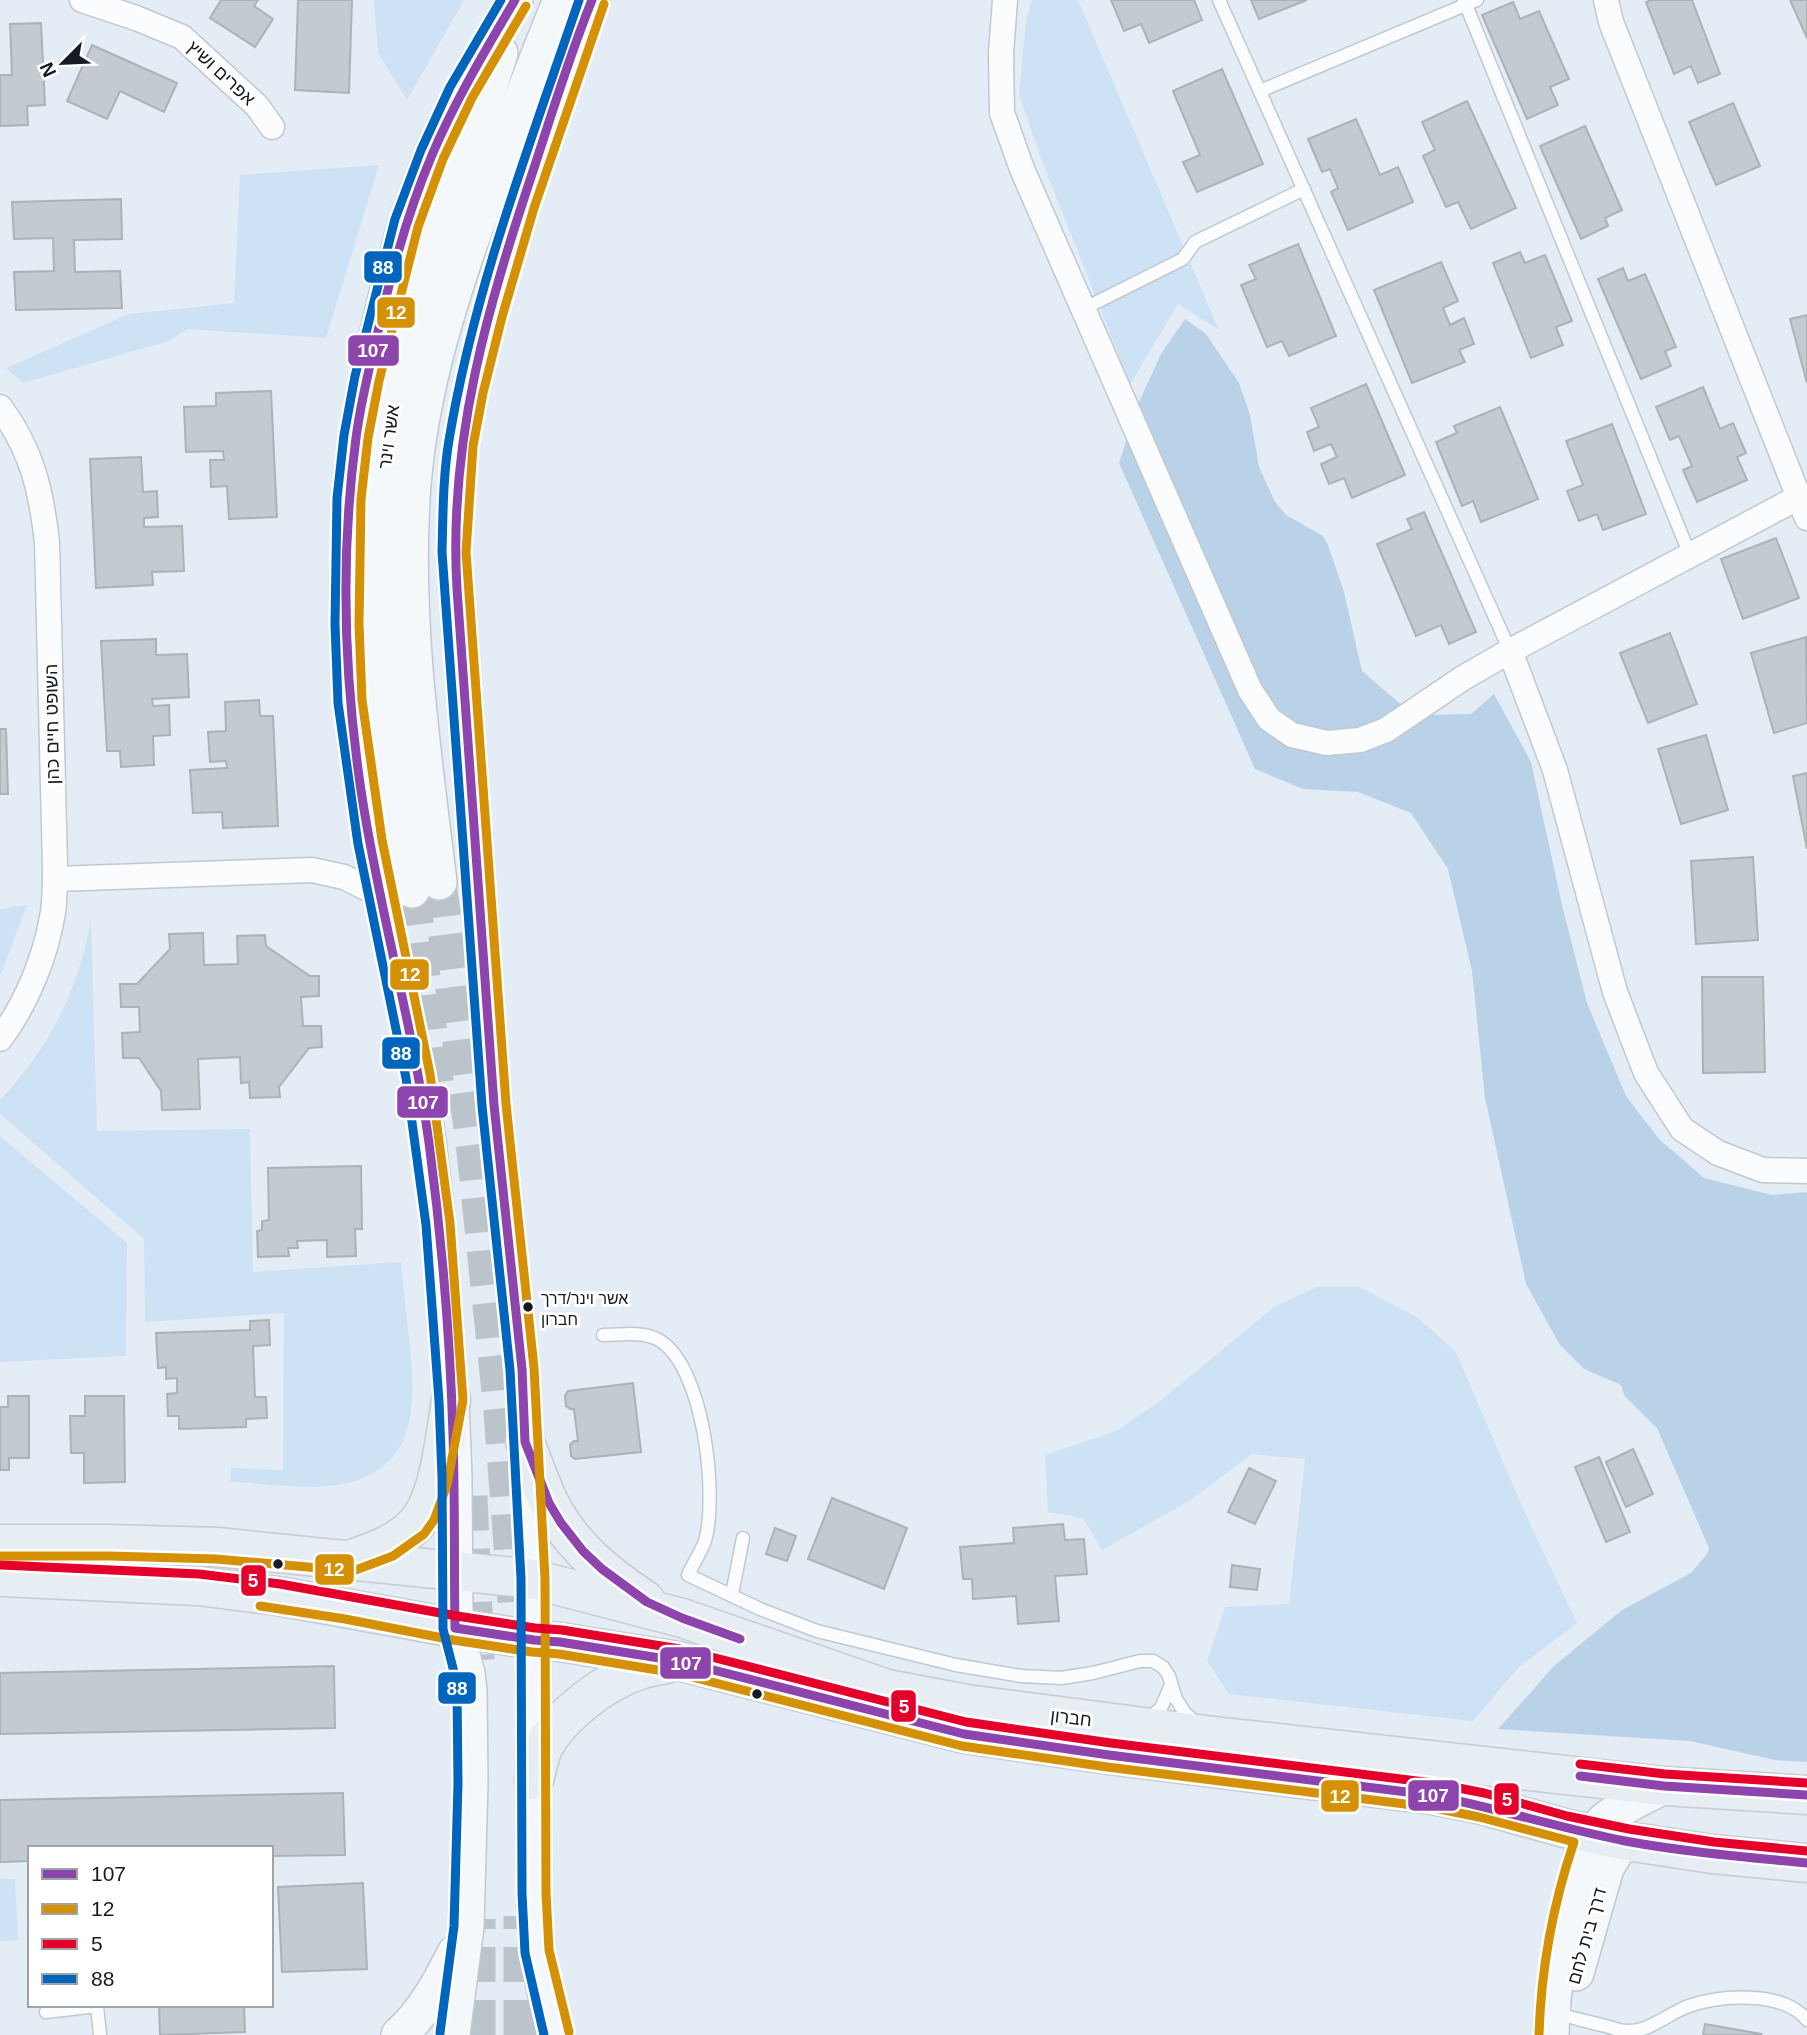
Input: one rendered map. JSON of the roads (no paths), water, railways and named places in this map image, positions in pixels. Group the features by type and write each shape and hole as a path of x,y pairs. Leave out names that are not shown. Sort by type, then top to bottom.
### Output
{"highway":[{"path":"351,1559 388,1545 405,1535 423,1515 436,1481 451,1400"},
{"path":"525,1442 549,1503 578,1545 621,1584 647,1602 681,1618"},
{"name":"חברון","path":"0,1544 204,1546 533,1579 681,1618 887,1689 966,1704 1214,1736 1664,1786 1807,1795"},
{"name":"חברון","path":"0,1577 162,1583 236,1590 346,1607 455,1628 678,1661 964,1734 1097,1754 1431,1795 1482,1805 1609,1838 1713,1854 1807,1863"},
{"path":"534,1780 543,1748 553,1733 589,1698 620,1678 678,1661"}],"main road":[{"name":"אשר וינר","path":"410,889 391,760 379,643 378,556 383,470 401,364 414,313 516,0"},
{"name":"אשר וינר","path":"410,889 421,738 410,555 421,417 432,364 468,247 561,0"},
{"path":"557,2035 545,1996 537,1952 534,1893 533,1579 522,1369 487,1020 456,579 456,499 461,444 490,314 527,191 592,0"},
{"path":"410,889 418,1076 438,1224 451,1400 455,1628 469,1690 470,1783 466,1927 452,2035"},
{"name":"דרך בית לחם","path":"1555,2025 1566,1915 1583,1850 1609,1838 1619,1810 1664,1786"},
{"path":"399,2035 418,2016 443,1977 466,1927"}],"street":[{"name":"אפרים ושיץ","path":"82,0 182,37 257,106 272,127"},
{"path":"1005,0 1000,53 1002,113 1022,169 1250,690 1269,719 1292,735 1326,743 1360,740 1386,730 1463,677 1510,651 1690,555 1804,503 1616,34 1606,0"},
{"name":"השופט חיים כהן","path":"0,408 20,437 34,468 43,503 47,542 55,879 53,911 43,954 26,995 0,1039"},
{"path":"1510,651 1555,769 1615,992 1646,1073 1682,1129 1718,1153 1763,1170 1807,1171"},
{"path":"55,879 312,870 410,889"}],"lane":[{"path":"1219,0 1510,651"},
{"path":"1260,92 1469,2 1690,555"},
{"path":"1083,309 1183,259 1195,242 1304,189"},
{"path":"603,1335 641,1335 657,1339 674,1353 688,1376 702,1425 710,1472 705,1541 688,1575 817,1632 956,1665 1021,1676 1061,1678 1140,1661 1153,1661 1163,1667 1185,1713 1198,1726 1214,1736"},
{"path":"732,1594 743,1538"},
{"path":"1129,1726 1153,1717 1161,1708 1171,1685"},
{"path":"1555,2025 1627,2032 1649,2031 1668,2015 1689,2006 1748,1997 1780,2002 1799,2010 1807,2020"},
{"path":"46,2012 88,2007"},
{"path":"97,2007 100,2035"}],"tunnel":[{"path":"439,882 474,1151 501,1411 519,1654"},
{"path":"412,890 440,1112"},
{"path":"470,1496 477,1660"},
{"path":"521,1916 521,2035"},
{"path":"478,1919 478,2035"}],"place":[{"name":"אשר וינר/דרך חברון","path":"528,1307"}]}
